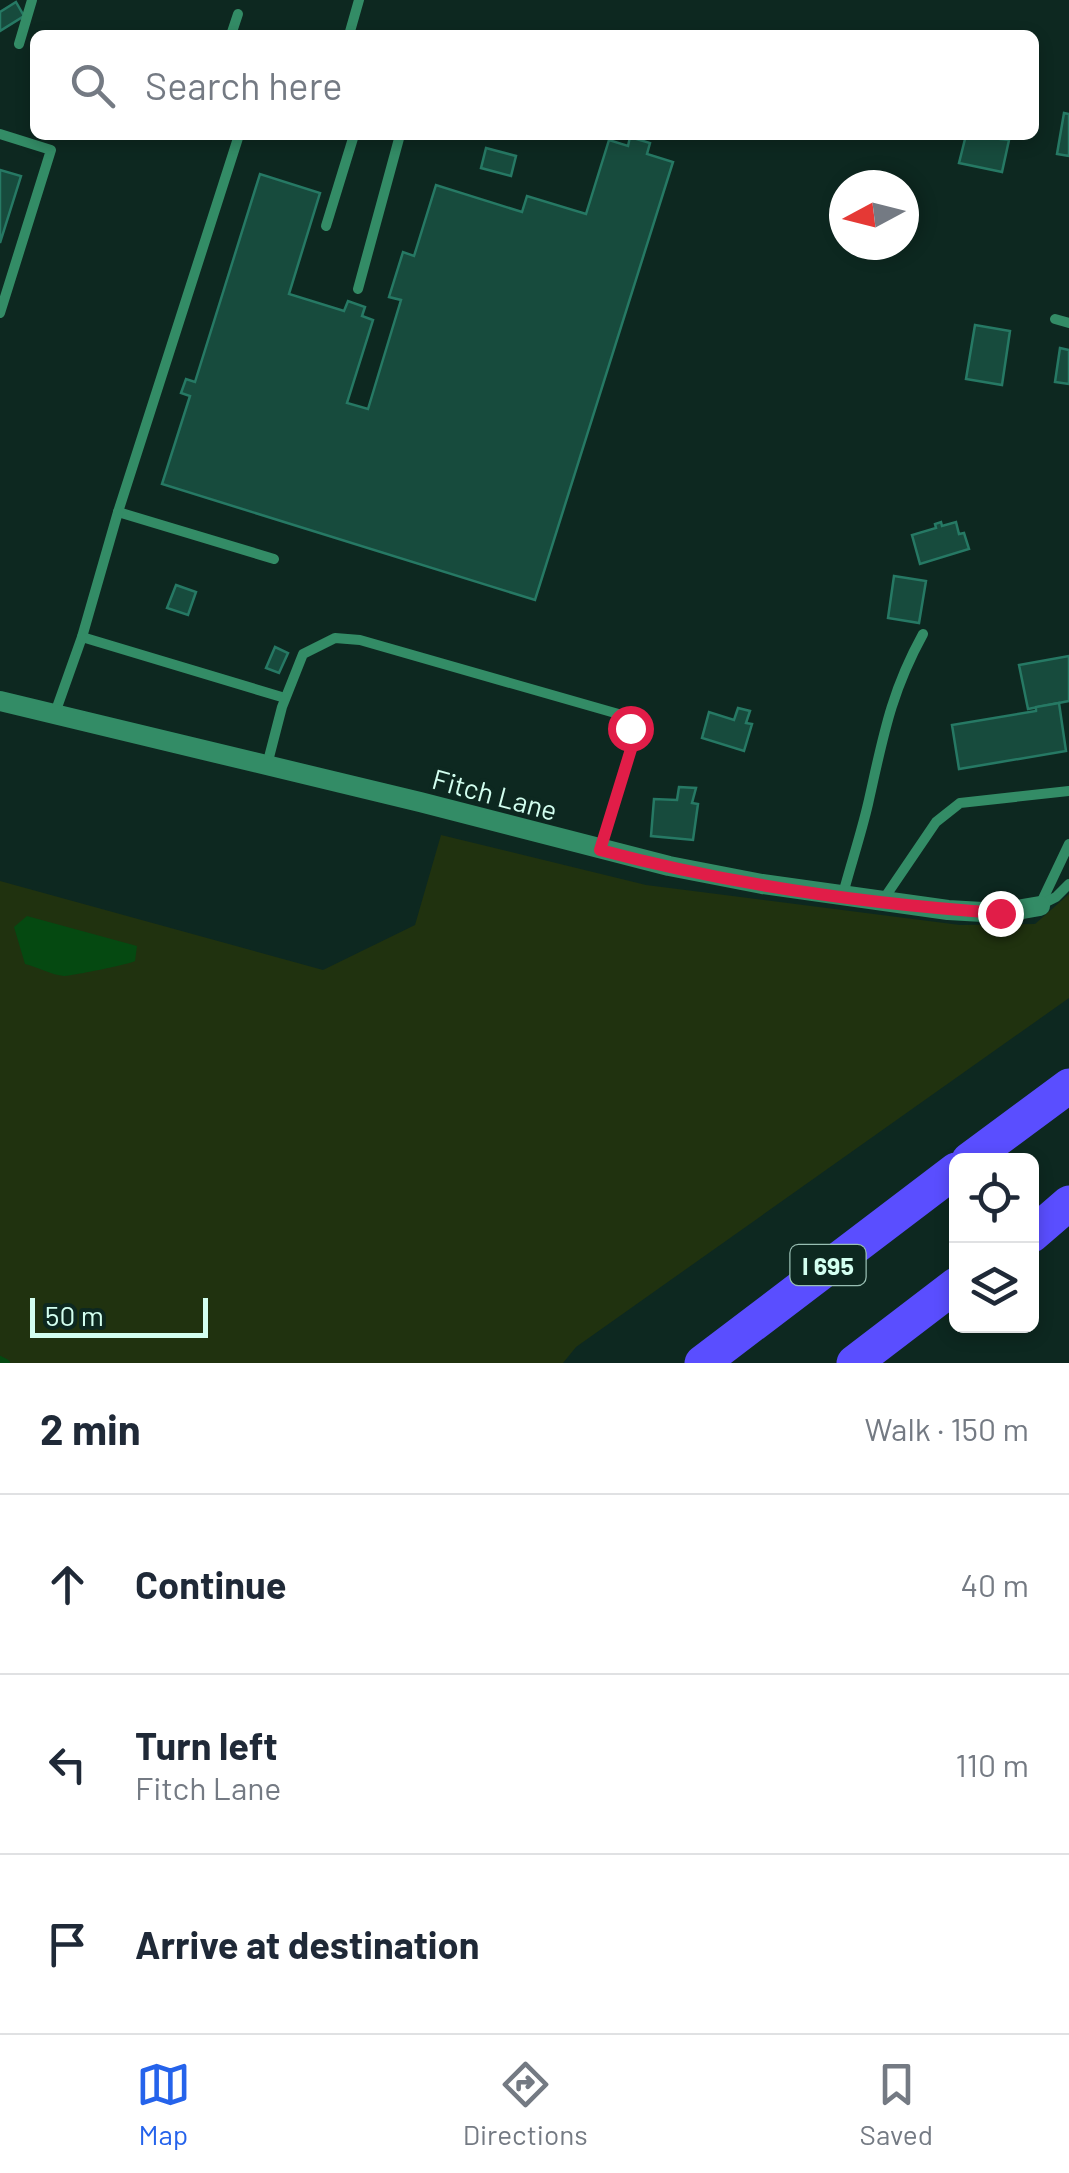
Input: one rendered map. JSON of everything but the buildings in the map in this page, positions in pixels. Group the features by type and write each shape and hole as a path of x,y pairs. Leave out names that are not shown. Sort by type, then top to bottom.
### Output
{"highway":[{"path":"978,1153 1069,1086"},
{"name":"I 695","path":"702,1363 949,1175"},
{"path":"1039,1227 1069,1203"},
{"path":"854,1363 949,1290"},
{"path":"879,1363 949,1304"}],"street":[{"name":"Fitch Lane","path":"0,701 420,802 600,850 762,884 1000,913 1040,906"}],"lane":[{"path":"20,44 32,0"},
{"path":"350,30 359,0"},
{"path":"233,30 238,14"},
{"path":"0,134 51,150 0,313"},
{"path":"55,714 238,140"},
{"path":"326,226 352,140"},
{"path":"358,289 399,140"},
{"path":"1055,319 1069,323"},
{"path":"118,512 274,559"},
{"path":"842,895 867,808 883,731 901,675 923,634"},
{"path":"82,637 285,698"},
{"path":"267,766 285,698 303,654 335,638 385,647 622,715 630,728 632,746 600,850"},
{"path":"882,901 936,822 960,804 1069,791"},
{"path":"1040,906 1069,844"},
{"path":"1040,906 1069,884"}],"shaded area":[{"path":"441,835 646,885 960,925 1035,924 1069,894 1069,998 576,1347 563,1363 0,1363 0,881 323,970 415,925"},
{"path":"27,916 137,946 135,961 64,976 25,964 14,927"}],"waterway":[{"path":"0,1360 6,1363"}],"route":[{"path":"630,728 632,746 600,850 762,884 948,910 1000,913"}]}
